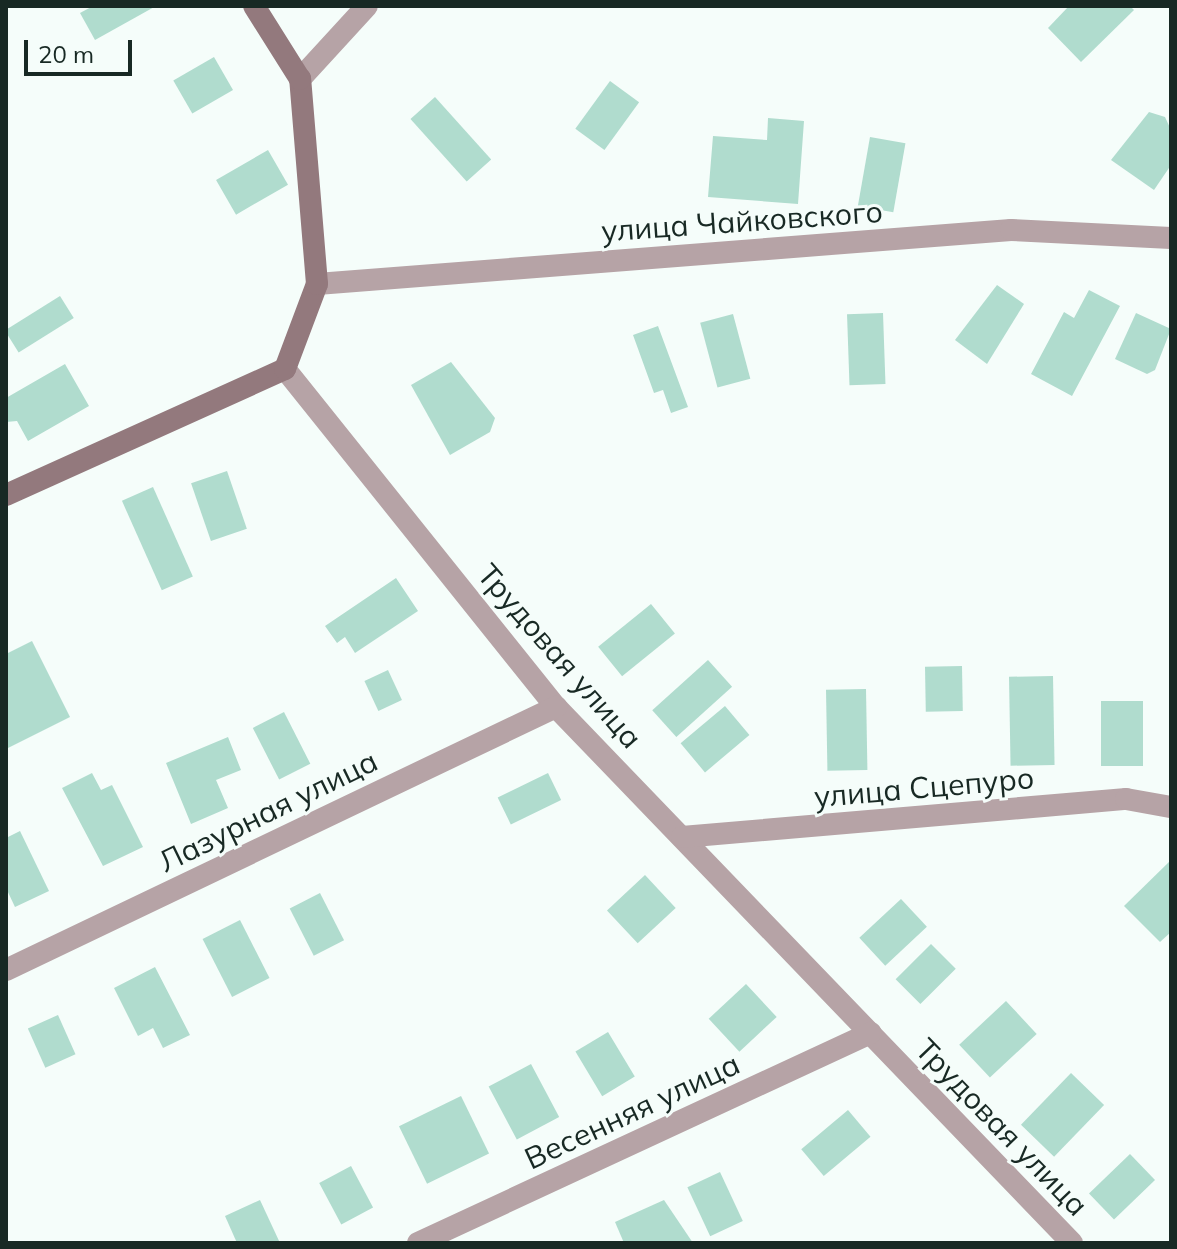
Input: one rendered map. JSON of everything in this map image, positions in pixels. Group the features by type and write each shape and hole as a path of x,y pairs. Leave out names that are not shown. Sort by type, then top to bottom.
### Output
{"main road":[{"path":"6,495 285,369 317,284 300,79 254,6"}],"street":[{"path":"300,79 367,6"},
{"name":"улица Чайковского","path":"317,284 1011,230 1171,238"},
{"name":"Трудовая улица","path":"285,369 556,707 1072,1243"},
{"name":"Лазурная улица","path":"6,970 556,707"},
{"name":"улица Сцепуро","path":"682,837 1126,799 1171,807"},
{"name":"Весенняя улица","path":"418,1243 871,1033"}],"building":[{"path":"93,6 156,6 95,40 80,13"},
{"path":"1069,6 1130,6 1134,10 1081,62 1048,28"},
{"path":"214,57 233,90 192,113 173,80"},
{"path":"610,81 639,102 604,150 575,129"},
{"path":"435,97 491,159 467,182 410,119"},
{"path":"1149,112 1165,117 1171,130 1171,165 1154,190 1111,160"},
{"path":"768,118 804,121 798,204 708,197 713,136 767,140"},
{"path":"870,137 905,143 893,212 858,206"},
{"path":"268,150 288,185 236,215 216,180"},
{"path":"997,285 1024,304 987,364 955,340"},
{"path":"1089,290 1120,306 1072,396 1031,374 1064,312 1074,318"},
{"path":"60,296 74,318 19,352 6,330"},
{"path":"883,313 885,384 849,385 847,314"},
{"path":"1136,313 1171,329 1155,370 1147,374 1115,359"},
{"path":"733,314 750,379 717,388 700,323"},
{"path":"658,326 688,407 671,413 663,390 654,393 633,335"},
{"path":"451,362 495,418 490,432 450,455 411,385"},
{"path":"65,364 89,406 28,441 17,421 6,422 6,398"},
{"path":"227,471 247,529 211,541 191,483"},
{"path":"153,487 193,577 162,590 122,501"},
{"path":"396,578 418,611 355,653 345,637 337,643 325,626"},
{"path":"651,604 675,634 622,676 598,647"},
{"path":"32,641 70,717 6,749 6,654"},
{"path":"708,660 732,687 676,737 652,710"},
{"path":"962,666 963,711 926,712 925,667"},
{"path":"388,670 402,700 378,711 364,681"},
{"path":"1053,676 1055,765 1011,766 1009,677"},
{"path":"866,689 867,770 827,771 826,690"},
{"path":"1101,701 1143,701 1143,766 1101,766"},
{"path":"725,706 749,735 705,772 681,743"},
{"path":"284,712 310,764 279,780 253,728"},
{"path":"228,737 241,770 216,780 228,808 191,824 166,763"},
{"path":"92,773 101,790 112,785 143,847 103,866 62,788"},
{"path":"548,773 561,800 511,825 498,798"},
{"path":"20,831 49,891 15,907 6,888 6,838"},
{"path":"1171,860 1171,932 1160,942 1124,906"},
{"path":"645,875 676,908 638,943 607,910"},
{"path":"320,893 344,940 314,956 290,908"},
{"path":"901,899 927,927 885,966 859,938"},
{"path":"240,920 270,978 232,997 203,939"},
{"path":"931,944 956,969 920,1004 896,979"},
{"path":"155,967 190,1035 163,1048 153,1028 138,1036 114,988"},
{"path":"746,984 777,1017 739,1052 709,1019"},
{"path":"1006,1001 1037,1034 990,1078 959,1045"},
{"path":"58,1015 75,1054 45,1068 28,1028"},
{"path":"608,1032 635,1077 602,1096 575,1052"},
{"path":"531,1064 559,1117 517,1140 489,1087"},
{"path":"1071,1073 1104,1105 1054,1157 1021,1125"},
{"path":"461,1096 489,1154 427,1184 399,1126"},
{"path":"848,1110 870,1137 824,1176 801,1149"},
{"path":"1130,1154 1155,1180 1114,1219 1089,1194"},
{"path":"351,1166 373,1207 341,1224 319,1183"},
{"path":"720,1172 743,1221 710,1236 687,1187"},
{"path":"260,1200 280,1243 237,1243 225,1216"},
{"path":"664,1200 693,1243 624,1243 615,1222"}]}
